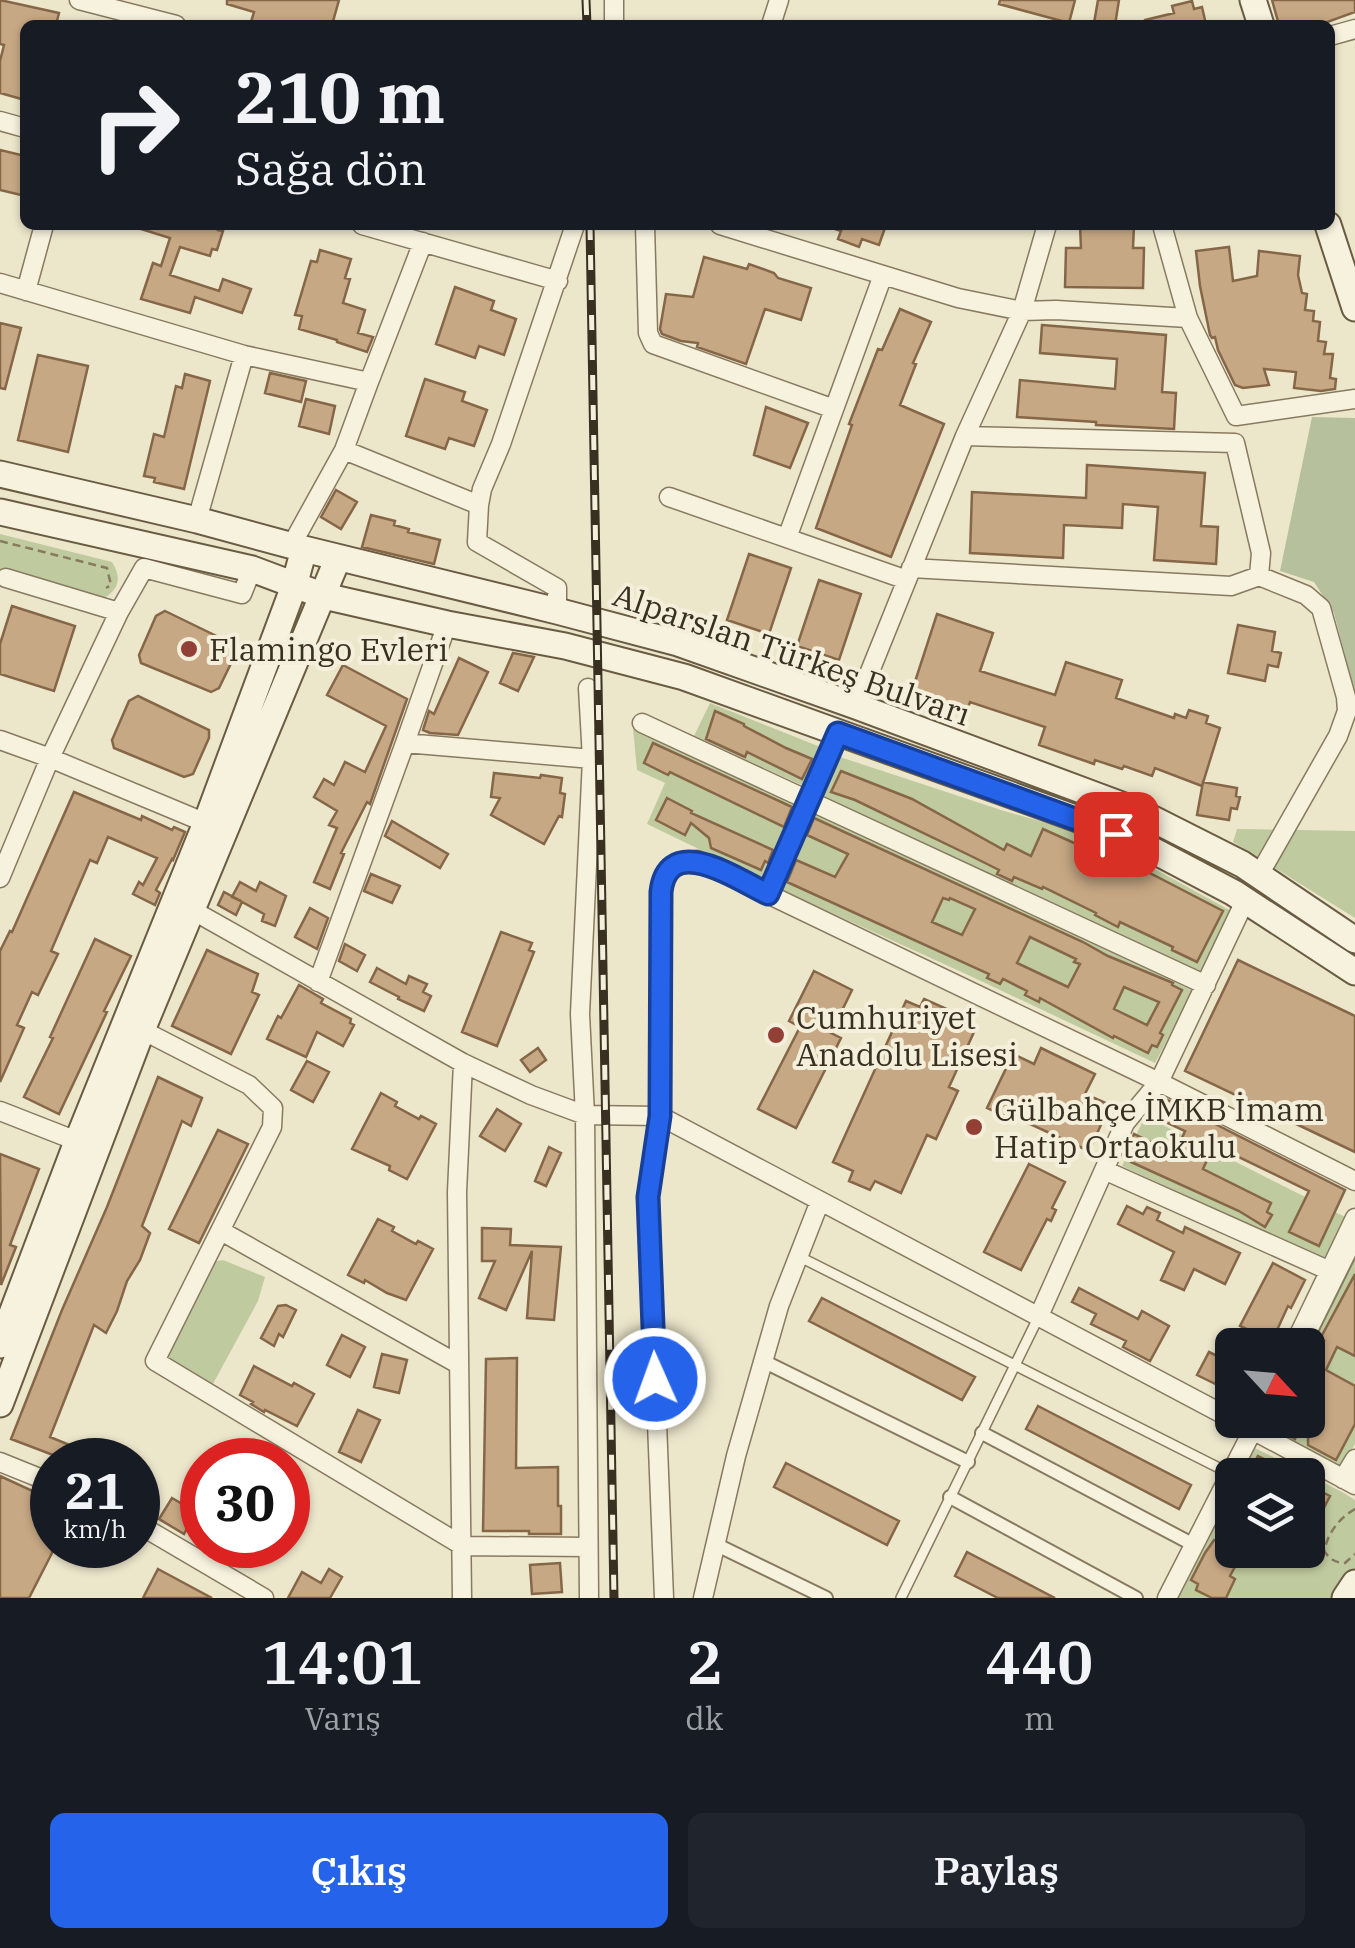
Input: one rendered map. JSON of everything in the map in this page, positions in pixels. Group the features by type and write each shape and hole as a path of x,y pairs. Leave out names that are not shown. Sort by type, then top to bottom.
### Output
{"main road":[{"path":"1330,230 1355,308"},
{"name":"Alparslan Türkeş Bulvarı","path":"0,474 198,520 678,643 1134,810 1242,864 1355,940"},
{"name":"Alparslan Türkeş Bulvarı","path":"0,512 252,569 324,596 565,646 684,677 1143,845 1246,900 1355,972"},
{"path":"0,1404 87,1145 294,586 298,548"},
{"path":"0,1345 142,1030 338,558"},
{"path":"1341,1598 1355,1583"}],"street":[{"path":"79,0 154,20"},
{"path":"26,291 43,230"},
{"path":"380,230 558,281"},
{"path":"557,611 557,588 478,542 479,506 574,230"},
{"path":"645,230 648,333 653,344 834,410"},
{"path":"736,230 958,298 1022,311 1188,318"},
{"path":"856,706 965,436 1022,311 1046,230"},
{"path":"1163,230 1188,318 1236,416 1235,444 1260,554 1258,576"},
{"path":"298,548 344,450 423,242"},
{"path":"787,538 883,275"},
{"path":"0,283 244,355 369,382"},
{"path":"198,520 244,355"},
{"path":"1236,416 1355,399"},
{"path":"965,436 1235,444"},
{"path":"344,450 479,506"},
{"path":"669,496 787,538 909,574 1231,586 1258,576 1306,596 1322,608 1347,711 1338,736 1259,875"},
{"path":"0,878 50,758 118,612 144,568 242,594 252,569"},
{"path":"6,578 118,612"},
{"path":"318,982 447,624"},
{"path":"588,688 592,759 580,1014 585,1115 589,1598"},
{"path":"642,722 1206,985"},
{"path":"768,894 838,733"},
{"path":"0,740 206,823"},
{"path":"405,743 592,759"},
{"path":"664,1598 648,1197 660,1116 662,880 670,868 698,860 1160,1082 1355,1181"},
{"path":"1038,1318 1124,1123 1160,1082 1246,900"},
{"path":"192,910 463,1063 531,1095 585,1115 660,1116 1215,1411"},
{"path":"142,1030 249,1085 273,1108 272,1127 155,1362 463,1546 588,1546"},
{"path":"462,1598 457,1192 463,1063"},
{"path":"0,1110 87,1145"},
{"path":"1104,1170 1330,1271"},
{"path":"702,1598 736,1456 779,1306 820,1201"},
{"path":"1302,1328 1355,1218"},
{"path":"221,1231 458,1364"},
{"path":"1312,1328 1355,1242"},
{"path":"763,1360 968,1462"},
{"path":"982,1433 1194,1545"},
{"path":"1276,1438 1349,1482 1355,1460"},
{"path":"0,1462 30,1474"},
{"path":"950,1497 1136,1598"},
{"path":"1167,1598 1215,1505"},
{"path":"160,1537 264,1598"},
{"path":"715,1544 826,1598"},
{"path":"1341,1598 1355,1574"}],"lane":[{"path":"798,1256 1215,1466"},
{"path":"901,1598 1038,1318"}],"path":[{"path":"0,542 107,568 111,585 97,594"},
{"path":"1355,1509 1333,1529 1324,1550 1338,1563 1345,1563 1355,1554"}],"green space":[{"path":"1312,417 1355,418 1355,695 1334,613 1314,582 1280,571"},
{"path":"0,534 112,562 117,584 100,600 0,570"},
{"path":"710,703 823,748 806,787 694,736"},
{"path":"633,728 805,802 769,883 647,824 665,783 637,770"},
{"path":"837,756 1098,838 1233,912 1201,972 823,796"},
{"path":"812,809 1193,991 1155,1063 779,889"},
{"path":"1237,829 1355,831 1355,918 1233,842"},
{"path":"1145,1116 1345,1217 1324,1259 1122,1166"},
{"path":"1355,1256 1355,1444 1341,1468 1283,1438 1325,1438 1325,1328 1319,1328"},
{"path":"223,1260 265,1277 258,1301 208,1393 163,1367 213,1262"},
{"path":"1255,1448 1275,1458 1250,1458"},
{"path":"1325,1483 1355,1500 1355,1569 1335,1598 1178,1598 1215,1525 1215,1568 1325,1568"}],"building":[{"path":"0,0 59,13 57,20 20,20 20,99 0,93 4,45 0,44"},
{"path":"227,0 339,0 333,20 252,20 254,12 227,4"},
{"path":"1000,0 1075,0 1070,20 999,4"},
{"path":"1098,0 1119,0 1116,20 1095,20"},
{"path":"1272,0 1355,0 1355,12 1333,20 1278,20"},
{"path":"1192,1 1194,9 1202,7 1205,20 1145,20 1174,13 1172,6"},
{"path":"0,150 20,155 20,195 0,190"},
{"path":"144,230 223,231 217,250 212,249 210,256 180,247 170,275 219,291 223,279 251,289 242,313 195,297 190,313 141,299 153,263 161,266 170,238"},
{"path":"838,230 884,230 879,245 862,239 859,247 838,239"},
{"path":"1080,230 1134,230 1133,248 1144,248 1143,288 1065,287 1066,248 1081,248"},
{"path":"1229,247 1233,281 1257,276 1259,251 1300,256 1298,275 1302,293 1307,294 1305,310 1314,311 1313,321 1320,322 1318,341 1326,342 1324,354 1333,354 1330,378 1336,379 1335,389 1294,388 1296,372 1264,369 1269,385 1235,385 1215,337 1210,335 1196,251"},
{"path":"320,250 351,259 343,303 365,310 358,333 373,337 367,352 299,329 302,316 295,315 311,261 317,262"},
{"path":"704,257 747,269 749,264 811,288 801,320 765,309 746,364 697,347 698,343 662,334 666,294 693,297"},
{"path":"455,287 494,301 491,310 516,319 504,355 479,346 475,358 436,344"},
{"path":"900,309 931,322 900,405 944,424 891,557 816,528 852,425 849,424 878,349 882,350"},
{"path":"0,323 21,328 5,389 0,388"},
{"path":"1042,325 1166,335 1162,392 1176,393 1174,429 1017,417 1020,380 1115,389 1117,359 1040,353"},
{"path":"38,355 88,366 68,452 18,440"},
{"path":"270,373 306,381 301,402 265,393"},
{"path":"185,374 210,381 184,489 144,476 154,434 164,437 176,386 182,388"},
{"path":"425,379 465,392 462,401 487,410 474,446 449,438 445,449 406,436"},
{"path":"306,399 335,406 329,434 299,426"},
{"path":"766,407 808,423 790,468 754,455"},
{"path":"1087,465 1205,473 1201,526 1218,527 1216,564 1154,560 1158,507 1123,504 1122,528 1064,525 1063,558 970,553 972,492 1086,498"},
{"path":"336,490 357,502 341,529 321,517"},
{"path":"371,515 395,521 394,525 409,529 408,532 440,540 434,564 362,547"},
{"path":"749,554 791,568 769,634 727,620"},
{"path":"819,580 861,594 839,660 797,646"},
{"path":"12,606 75,626 54,691 0,674 0,644"},
{"name":"Flamingo Evleri","path":"165,611 235,645 236,653 219,688 211,692 141,663 139,655 156,616"},
{"path":"937,614 993,633 980,671 1055,695 1066,662 1122,680 1116,698 1174,718 1175,714 1186,718 1189,710 1208,716 1206,723 1220,728 1202,786 1155,768 1152,776 1095,760 1094,764 1039,745 1045,727 970,702 965,716 910,697"},
{"path":"1238,625 1275,632 1272,651 1281,653 1278,667 1268,665 1265,681 1228,673"},
{"path":"513,653 534,657 518,691 500,683"},
{"path":"459,658 488,672 458,735 423,730 429,711 434,714"},
{"path":"343,665 407,699 370,804 367,802 341,853 344,854 330,889 314,882 337,828 329,825 337,811 314,797 324,779 334,785 345,762 365,772 386,726 327,695"},
{"path":"138,696 209,730 193,774 184,777 114,748 112,740 129,701"},
{"path":"715,711 812,759 802,779 747,752 745,757 706,739"},
{"path":"653,743 792,807 784,827 644,763"},
{"path":"841,771 912,799 1004,850 1007,844 1031,856 1043,829 1083,847 1086,840 1223,911 1197,962 1120,922 1118,927 1043,887 1014,877 1012,881 971,856 831,792"},
{"path":"494,773 562,778 562,817 559,816 544,844 491,815 500,798 491,797"},
{"path":"1203,782 1237,788 1237,809 1231,808 1229,820 1197,815"},
{"path":"74,792 141,820 142,816 185,832 156,890 160,893 155,905 133,894 139,882 143,885 157,858 108,837 97,863 90,860 51,951 58,954 38,995 32,992 17,1025 24,1028 0,1082 0,951"},
{"path":"667,798 773,850 768,863 765,861 761,870 711,848 709,838 691,823 685,835 656,820"},
{"path":"814,818 1173,983 1182,990 1157,1047 1152,1045 1148,1053 1113,1038 1040,998 1039,1002 1025,995 1027,991 1003,979 1000,984 987,978 989,974 787,882 796,860 835,877 848,854 807,835","holes":["943,898 975,909 962,935 932,922","1030,937 1080,964 1068,987 1017,963","1124,987 1159,1002 1147,1025 1114,1009"]},
{"path":"392,821 448,854 440,868 385,836"},
{"path":"371,874 400,886 392,903 364,891"},
{"path":"240,882 256,891 260,882 286,896 275,926 262,921 264,914 242,902 236,915 218,905 224,892 232,896"},
{"path":"310,908 328,918 317,949 295,937"},
{"path":"501,932 532,943 529,950 534,952 497,1046 462,1032"},
{"path":"95,939 131,956 59,1114 24,1097"},
{"path":"345,944 365,955 357,971 339,961"},
{"path":"207,950 258,974 252,992 259,995 231,1054 172,1026"},
{"path":"1238,960 1355,1016 1355,1152 1185,1071"},
{"path":"377,968 406,984 409,976 427,984 423,992 431,996 424,1011 370,982"},
{"path":"814,971 852,990 831,1033 841,1038 796,1128 758,1109 800,1027 789,1021"},
{"path":"299,985 323,999 321,1003 351,1019 354,1025 343,1046 317,1032 306,1057 267,1039"},
{"path":"924,999 965,1017 961,1025 974,1032 949,1087 958,1091 936,1139 927,1135 901,1193 875,1181 870,1190 849,1181 853,1171 833,1162 906,1001 920,1007"},
{"path":"538,1048 546,1060 530,1072 521,1060"},
{"path":"1041,1048 1095,1074 1085,1094 1110,1105 1089,1151 987,1108 1013,1054 1034,1064"},
{"path":"307,1061 329,1072 313,1102 291,1090"},
{"path":"158,1077 202,1098 191,1126 182,1121 142,1226 150,1233 117,1311 106,1333 94,1325 52,1438 30,1438 30,1446 11,1439"},
{"path":"381,1093 397,1102 395,1106 436,1124 407,1179 389,1170 390,1166 352,1149"},
{"path":"1168,1100 1345,1190 1319,1246 1289,1232 1309,1191 1214,1145 1203,1169 1271,1203 1267,1212 1272,1215 1265,1227 1239,1211 1131,1162 1134,1153 1127,1150 1134,1134 1175,1154 1185,1131 1159,1119"},
{"path":"497,1109 521,1124 505,1151 480,1136"},
{"path":"218,1130 248,1144 199,1243 169,1229"},
{"path":"549,1147 561,1153 546,1186 535,1181"},
{"path":"0,1154 39,1169 10,1245 16,1247 1,1285"},
{"path":"1029,1164 1065,1182 1052,1208 1056,1210 1051,1221 1047,1219 1021,1270 984,1252"},
{"path":"1127,1206 1143,1214 1147,1207 1160,1213 1157,1220 1183,1233 1185,1227 1240,1253 1225,1284 1194,1269 1184,1290 1161,1280 1174,1252 1118,1224"},
{"path":"378,1219 394,1227 392,1231 433,1249 406,1300 348,1275"},
{"path":"482,1228 511,1229 510,1245 561,1247 554,1320 527,1318 532,1251 506,1310 479,1298 495,1261 482,1261"},
{"path":"1273,1263 1305,1280 1278,1328 1240,1326"},
{"path":"1355,1274 1355,1356 1337,1347 1326,1370 1355,1386 1355,1424 1336,1460 1308,1445 1308,1438 1325,1438 1325,1330"},
{"path":"1079,1288 1138,1319 1142,1311 1169,1326 1150,1361 1123,1347 1126,1341 1091,1324 1096,1314 1072,1302"},
{"path":"822,1298 975,1377 962,1400 809,1321"},
{"path":"278,1306 296,1310 274,1346 261,1338"},
{"path":"342,1335 365,1347 350,1377 327,1365"},
{"path":"1209,1352 1215,1355 1215,1384 1197,1375"},
{"path":"382,1354 407,1360 399,1393 374,1387"},
{"path":"517,1358 516,1468 558,1467 561,1534 483,1531 486,1359"},
{"path":"254,1366 314,1394 297,1426 264,1412 240,1395"},
{"path":"1038,1406 1191,1485 1179,1509 1026,1429"},
{"path":"358,1410 380,1420 361,1462 339,1452"},
{"path":"786,1463 899,1521 887,1545 774,1487"},
{"path":"0,1476 30,1490 30,1568 44,1568 29,1598 0,1598"},
{"path":"172,1498 180,1503 180,1532 160,1517"},
{"path":"1214,1540 1215,1568 1234,1568 1230,1576 1235,1579 1226,1598 1212,1598 1196,1590 1198,1584 1191,1580"},
{"path":"967,1552 1055,1598 998,1598 955,1576"},
{"path":"560,1563 562,1592 532,1594 530,1565"},
{"path":"158,1569 212,1598 143,1598"},
{"path":"329,1569 342,1577 330,1598 288,1598 302,1572 321,1583"}],"railway":[{"path":"586,0 587,20"},
{"path":"590,230 614,1598"}],"place":[{"name":"Flamingo Evleri","path":"189,649"},
{"name":"Cumhuriyet Anadolu Lisesi","path":"776,1035"},
{"name":"Gülbahçe İMKB İmam Hatip Ortaokulu","path":"974,1127"}],"route":[{"path":"655,1379 648,1197 660,1116 661,892 662,880 670,868 698,860 768,894 838,733 1116,834"}]}
